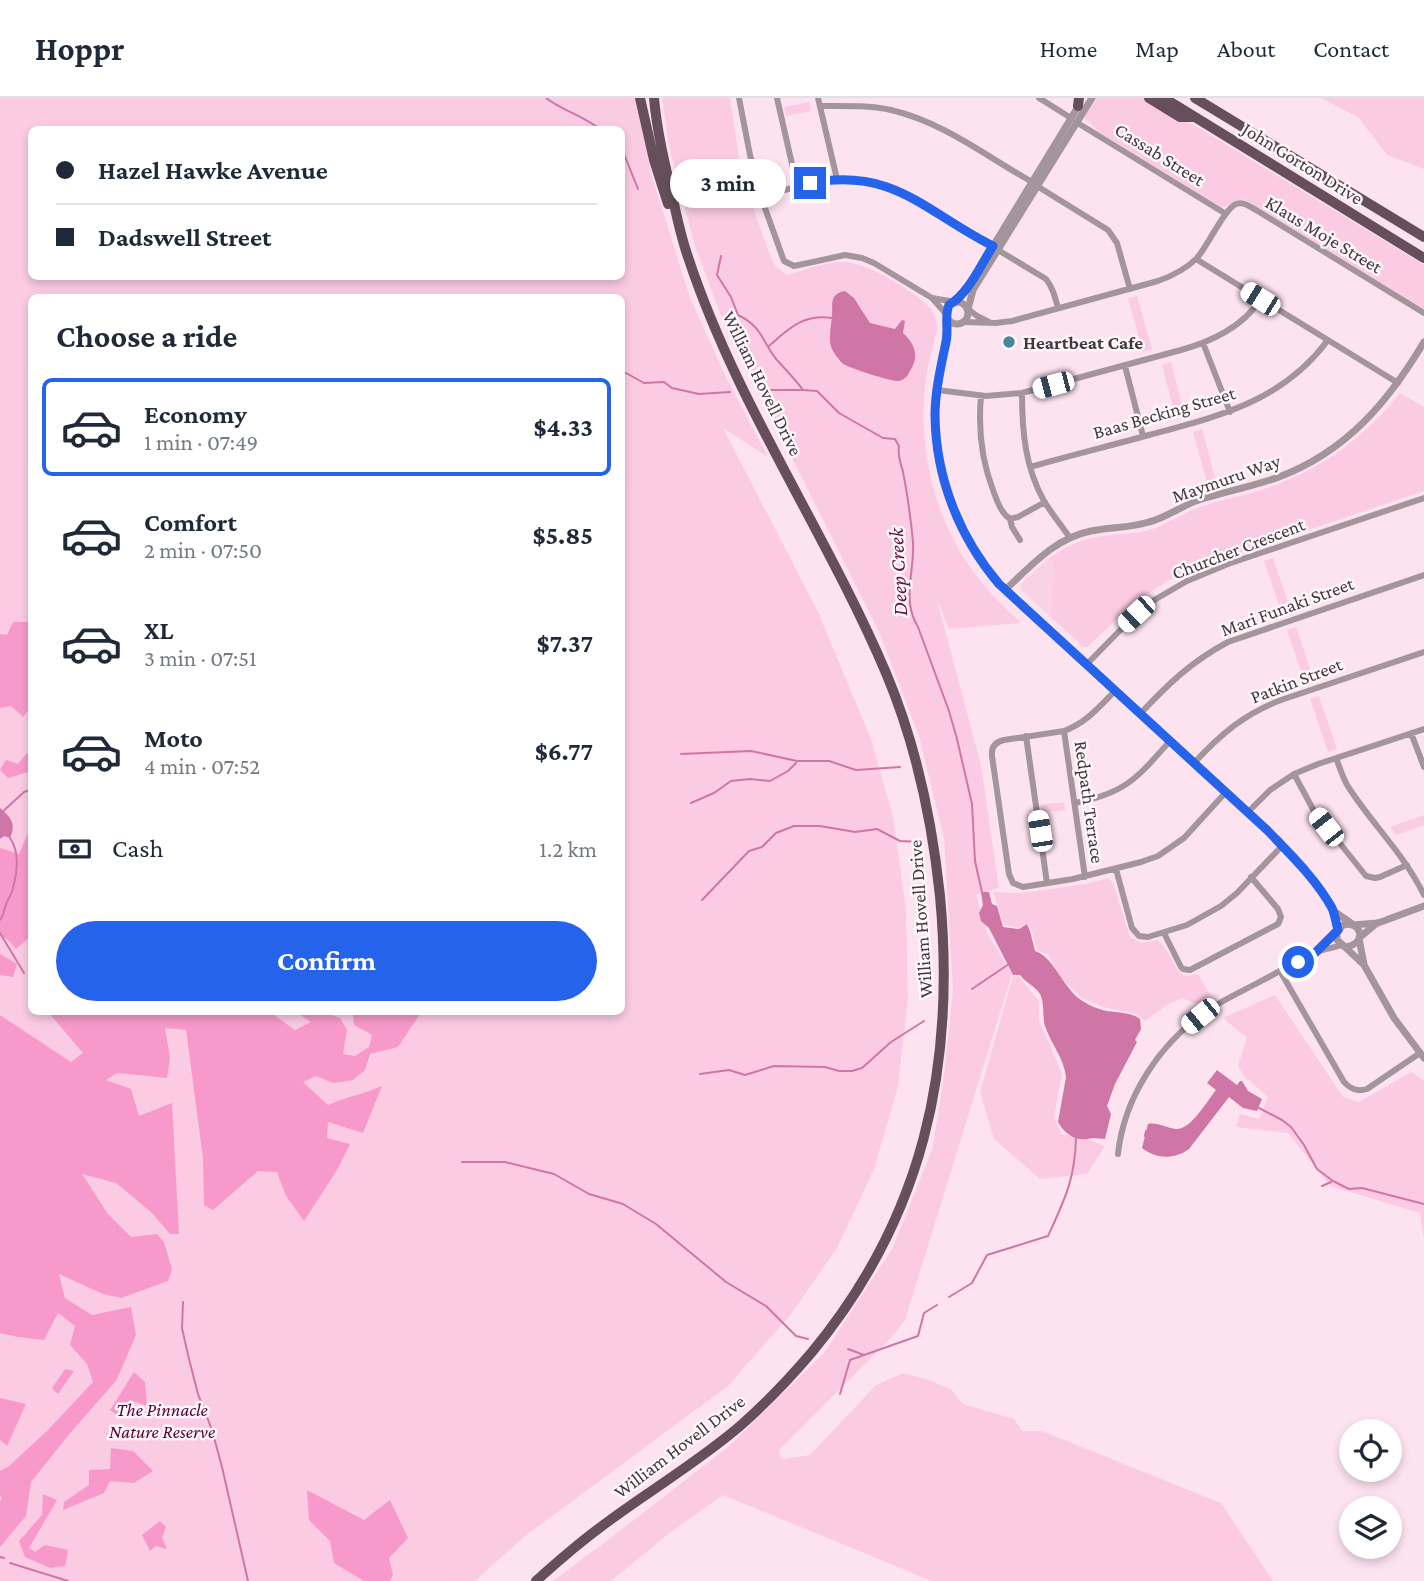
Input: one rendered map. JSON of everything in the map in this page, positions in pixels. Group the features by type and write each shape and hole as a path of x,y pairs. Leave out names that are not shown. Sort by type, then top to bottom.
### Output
{"main road":[{"name":"William Hovell Drive","path":"639,98 653,160 671,214 680,230"},
{"name":"William Hovell Drive","path":"536,1581 602,1526 743,1424 810,1355 841,1314 870,1270 895,1219 922,1146 937,1075 944,1008 944,961 937,868 930,822 908,730 863,622 722,343 687,256 662,154 653,98"},
{"path":"1149,98 1180,117 1194,117"},
{"name":"John Gorton Drive","path":"1164,98 1424,258"},
{"name":"John Gorton Drive","path":"1195,98 1424,237"}],"street":[{"path":"739,98 761,197 786,264 794,266 845,256 874,262 932,298 953,323 1012,321 1171,276 1196,260 1226,214"},
{"path":"778,98 797,186"},
{"path":"818,98 837,179"},
{"name":"Cassab Street","path":"1039,98 1226,214"},
{"path":"1092,98 1074,120 964,293 949,305 947,341 935,415 937,441 948,496 972,547 990,574 1282,846 1315,884 1333,910 1359,932 1364,965"},
{"path":"1074,120 1080,101"},
{"path":"820,106 890,110 924,120 956,136 1108,230 1121,252 1130,289"},
{"path":"761,197 797,186 837,179 874,182 900,191 1046,279 1051,285 1058,308"},
{"name":"Klaus Moje Street","path":"1226,214 1235,204 1245,204 1424,313"},
{"path":"947,341 967,318 973,290 995,248"},
{"path":"1196,260 1398,383"},
{"path":"932,298 965,304 977,316 990,323"},
{"path":"937,390 981,396 1022,393 1181,351 1203,343 1240,322 1260,299"},
{"name":"Baas Becking Street","path":"1030,467 1230,412 1266,395 1296,374 1328,340"},
{"name":"Maymuru Way","path":"1005,590 1042,555 1070,538 1095,530 1131,527 1151,522 1200,499 1292,471 1324,454 1370,417 1398,383 1424,342"},
{"path":"1203,343 1230,412"},
{"path":"1125,366 1143,436"},
{"path":"1022,393 1023,436 1030,467 1045,502 1070,538"},
{"path":"981,396 979,433 987,476 1001,509 1010,519 1020,540"},
{"name":"Churcher Crescent","path":"1086,665 1136,614 1187,581 1228,564 1424,498"},
{"path":"1010,519 1045,502"},
{"name":"Mari Funaki Street","path":"1140,714 1176,677 1228,642 1424,575"},
{"name":"Patkin Street","path":"1194,763 1225,732 1259,709 1424,652"},
{"path":"1115,691 1088,718 1063,731 999,741 993,747 1009,874 1013,883 1020,886 1085,877 1150,859 1178,844 1226,792"},
{"path":"1248,812 1270,790 1294,774 1424,729"},
{"name":"Redpath Terrace","path":"1063,731 1085,877"},
{"path":"1411,733 1424,767"},
{"path":"1026,736 1047,883"},
{"path":"1075,803 1102,797 1127,785 1170,741"},
{"path":"1336,758 1348,786 1408,865 1424,895"},
{"path":"1294,774 1314,811 1366,876 1380,877 1408,865"},
{"path":"1116,869 1133,932 1143,937 1187,925 1211,912 1237,893 1282,846"},
{"path":"1164,933 1181,967 1190,970 1278,924 1281,917 1278,909 1251,877"},
{"path":"1316,952 1343,925 1378,923 1424,906"},
{"path":"1280,971 1350,1088 1361,1091 1367,1089 1422,1056 1394,1018 1364,965 1337,940 1333,910"},
{"path":"1118,1154 1126,1116 1147,1073 1165,1049 1189,1025 1210,1009 1316,952 1355,945 1378,923"}],"shaded area":[{"path":"845,291 854,298 870,323 895,329 902,320 905,321 903,333 911,342 915,356 913,366 903,379 895,381 861,371 842,363 835,354 830,341 832,304 836,294"},
{"path":"1049,558 1053,563 1051,617 1021,590 1021,584"},
{"path":"13,622 28,622 28,711 23,717 11,706 0,708 0,634 7,635"},
{"path":"28,753 28,772 8,778 0,770 6,760 18,764"},
{"path":"0,808 12,821 10,838 4,836 0,839"},
{"path":"28,833 28,939 16,949 0,936 0,848 19,854"},
{"path":"981,892 989,892 992,904 997,906 1003,927 1019,929 1027,924 1035,951 1048,960 1081,1000 1100,1009 1129,1014 1140,1019 1141,1029 1135,1040 1137,1042 1107,1106 1111,1114 1105,1139 1074,1137 1066,1133 1058,1122 1066,1077 1063,1064 1045,1026 1042,998 1020,975 1013,975 989,928 981,921"},
{"path":"0,954 17,964 13,977 0,975"},
{"path":"0,1015 71,1062 83,1053 51,1015 274,1015 295,1030 311,1022 300,1015 332,1015 340,1018 347,1030 343,1054 355,1056 369,1047 372,1035 354,1025 353,1015 419,1015 398,1047 370,1054 365,1070 353,1080 333,1083 316,1076 303,1082 328,1105 382,1086 363,1133 328,1122 327,1138 350,1144 337,1170 304,1221 286,1196 277,1172 258,1171 213,1210 204,1205 203,1158 186,1030 165,1028 170,1058 167,1078 117,1073 106,1080 131,1089 139,1116 172,1103 179,1234 170,1234 151,1212 116,1183 82,1174 108,1214 131,1237 157,1234 164,1242 172,1269 168,1281 121,1298 103,1294 59,1274 65,1298 92,1315 131,1307 136,1335 116,1381 31,1482 26,1516 0,1547 0,1471 48,1430 93,1382 87,1364 70,1345 75,1326 58,1313 44,1340 0,1333"},
{"path":"1217,1070 1237,1085 1242,1081 1248,1091 1262,1099 1257,1111 1243,1108 1229,1097 1183,1153 1165,1157 1142,1148 1148,1124 1176,1129 1193,1120 1216,1090 1207,1083"},
{"path":"65,1369 74,1371 58,1394 52,1388"},
{"path":"134,1372 145,1382 147,1406 130,1400 118,1416 110,1410"},
{"path":"0,1398 26,1404 7,1446 0,1440"},
{"path":"111,1448 133,1451 153,1471 134,1483 110,1481 104,1493 63,1510 64,1502 89,1485 89,1470 110,1469"},
{"path":"307,1490 364,1520 390,1500 408,1538 389,1558 393,1575 390,1581 364,1581 334,1563 330,1541 309,1520"},
{"path":"43,1494 57,1500 29,1548 35,1552 45,1545 68,1550 65,1566 50,1568 25,1557 19,1541 42,1515"},
{"path":"160,1521 166,1527 162,1537 167,1549 156,1546 150,1551 142,1535"}],"green space":[{"name":"The Pinnacle Nature Reserve","path":"0,98 637,98 651,173 690,298 726,377 768,457 723,428 818,612 871,739 893,817 906,909 908,999 898,1086 874,1169 837,1248 791,1314 728,1386 525,1536 475,1581 0,1581"},
{"path":"662,98 730,98 740,164 775,266 787,275 831,263 855,264 892,280 931,309 937,330 926,377 924,431 932,484 940,510 964,558 990,592 1021,623 949,629 937,600 981,765 999,888 976,895 987,933 1012,974 905,1320 891,1338 779,1450 780,1457 784,1459 810,1455 876,1385 903,1373 952,1390 963,1404 1014,1419 1022,1431 1042,1431 1221,1503 1273,1581 932,1581 723,1495 672,1531 611,1581 553,1581 728,1447 824,1353 892,1249 932,1150 943,1083 953,991 944,838 919,736 879,632 728,334 695,246 669,147"},
{"path":"1097,98 1143,98 1194,125 1424,265 1424,309 1246,200 1238,200 1221,207 1099,132 1085,119"},
{"path":"1321,98 1424,98 1424,169 1387,155 1358,117"},
{"path":"809,102 811,111 786,116 784,107"},
{"path":"1137,296 1152,349 1143,352 1128,298"},
{"path":"1171,362 1185,417 1176,419 1162,365"},
{"path":"1400,393 1424,407 1424,491 1174,577 1128,608 1088,647 1084,647 1051,617 1053,563 1049,558 1055,554 1088,539 1153,529 1200,507 1287,481 1324,462 1357,438"},
{"path":"1202,429 1217,484 1208,486 1193,432"},
{"path":"1273,558 1291,611 1282,614 1264,561"},
{"path":"1296,627 1314,680 1305,683 1287,630"},
{"path":"1319,696 1337,749 1328,752 1310,699"},
{"path":"1064,802 1065,810 1042,813 1041,805"},
{"path":"1424,815 1424,825 1396,835 1390,827"},
{"path":"1108,878 1113,883 1130,937 1141,943 1158,940 1180,972 1184,976 1198,974 1211,996 1196,1004 1182,998 1145,1021 1136,1014 1103,1007 1082,998 1062,979 1048,955 1037,950 1027,923 1019,928 1004,925 993,892 1020,893 1086,884"},
{"path":"1013,976 1019,977 1039,1001 1039,1020 1062,1074 1054,1118 1062,1134 1105,1146 1087,1174 1040,1179 994,1139 980,1092"},
{"path":"1275,995 1343,1097 1359,1102 1411,1072 1424,1081 1424,1240 1420,1213 1330,1186 1288,1133 1236,1127 1240,1114 1259,1119 1268,1097 1244,1076 1238,1066 1247,1038 1223,1018"}],"waterway":[{"name":"Deep Creek","path":"546,98 595,126"},
{"name":"Deep Creek","path":"625,156 638,189"},
{"name":"Deep Creek","path":"721,256 717,275 731,297 738,315 753,325 777,360 803,390 817,391 839,413 883,438 895,439 899,446 913,542 910,606 957,739 972,804 975,861 982,892"},
{"path":"769,346 790,328 805,320 832,318"},
{"path":"625,373 644,383 664,382 672,388 699,394 730,392"},
{"path":"758,390 802,390"},
{"path":"681,754 751,751 797,761 829,761 856,770 900,767"},
{"path":"691,803 714,793 731,781 770,781 796,763"},
{"path":"0,814 28,790"},
{"path":"702,900 749,851 762,847 776,833 794,826 820,826 855,832 877,829 900,841 920,842"},
{"path":"0,920 12,890 16,869 15,850 10,838"},
{"path":"0,933 24,973"},
{"path":"972,989 1009,964"},
{"path":"700,1074 729,1070 745,1075 774,1066 825,1067 852,1071 862,1068 891,1042 924,1021"},
{"name":"Deep Creek","path":"1259,1108 1291,1127 1317,1169 1333,1181 1349,1189 1362,1188 1424,1204"},
{"name":"Deep Creek","path":"1145,1136 1146,1131"},
{"path":"949,1297 972,1283 987,1255 1048,1236 1068,1189 1074,1165 1076,1138"},
{"path":"462,1162 505,1162 554,1174 589,1194 623,1204 656,1224 726,1282 766,1306 796,1336 808,1339"},
{"path":"1322,1186 1331,1182"},
{"path":"183,1302 182,1328 188,1355 222,1467 248,1581"},
{"path":"840,1394 850,1360 918,1336 924,1313 937,1305"},
{"path":"848,1349 864,1355"},
{"path":"0,1557 4,1558"},
{"path":"10,1563 68,1581"}],"place":[{"name":"Heartbeat Cafe","path":"1009,342"}],"route":[{"path":"810,183 837,179 874,182 891,187 916,199 993,246 964,293 949,305 946,312 947,341 935,415 939,455 948,496 972,547 999,584 1267,830 1315,884 1333,910 1338,930 1316,952 1298,962"}]}
